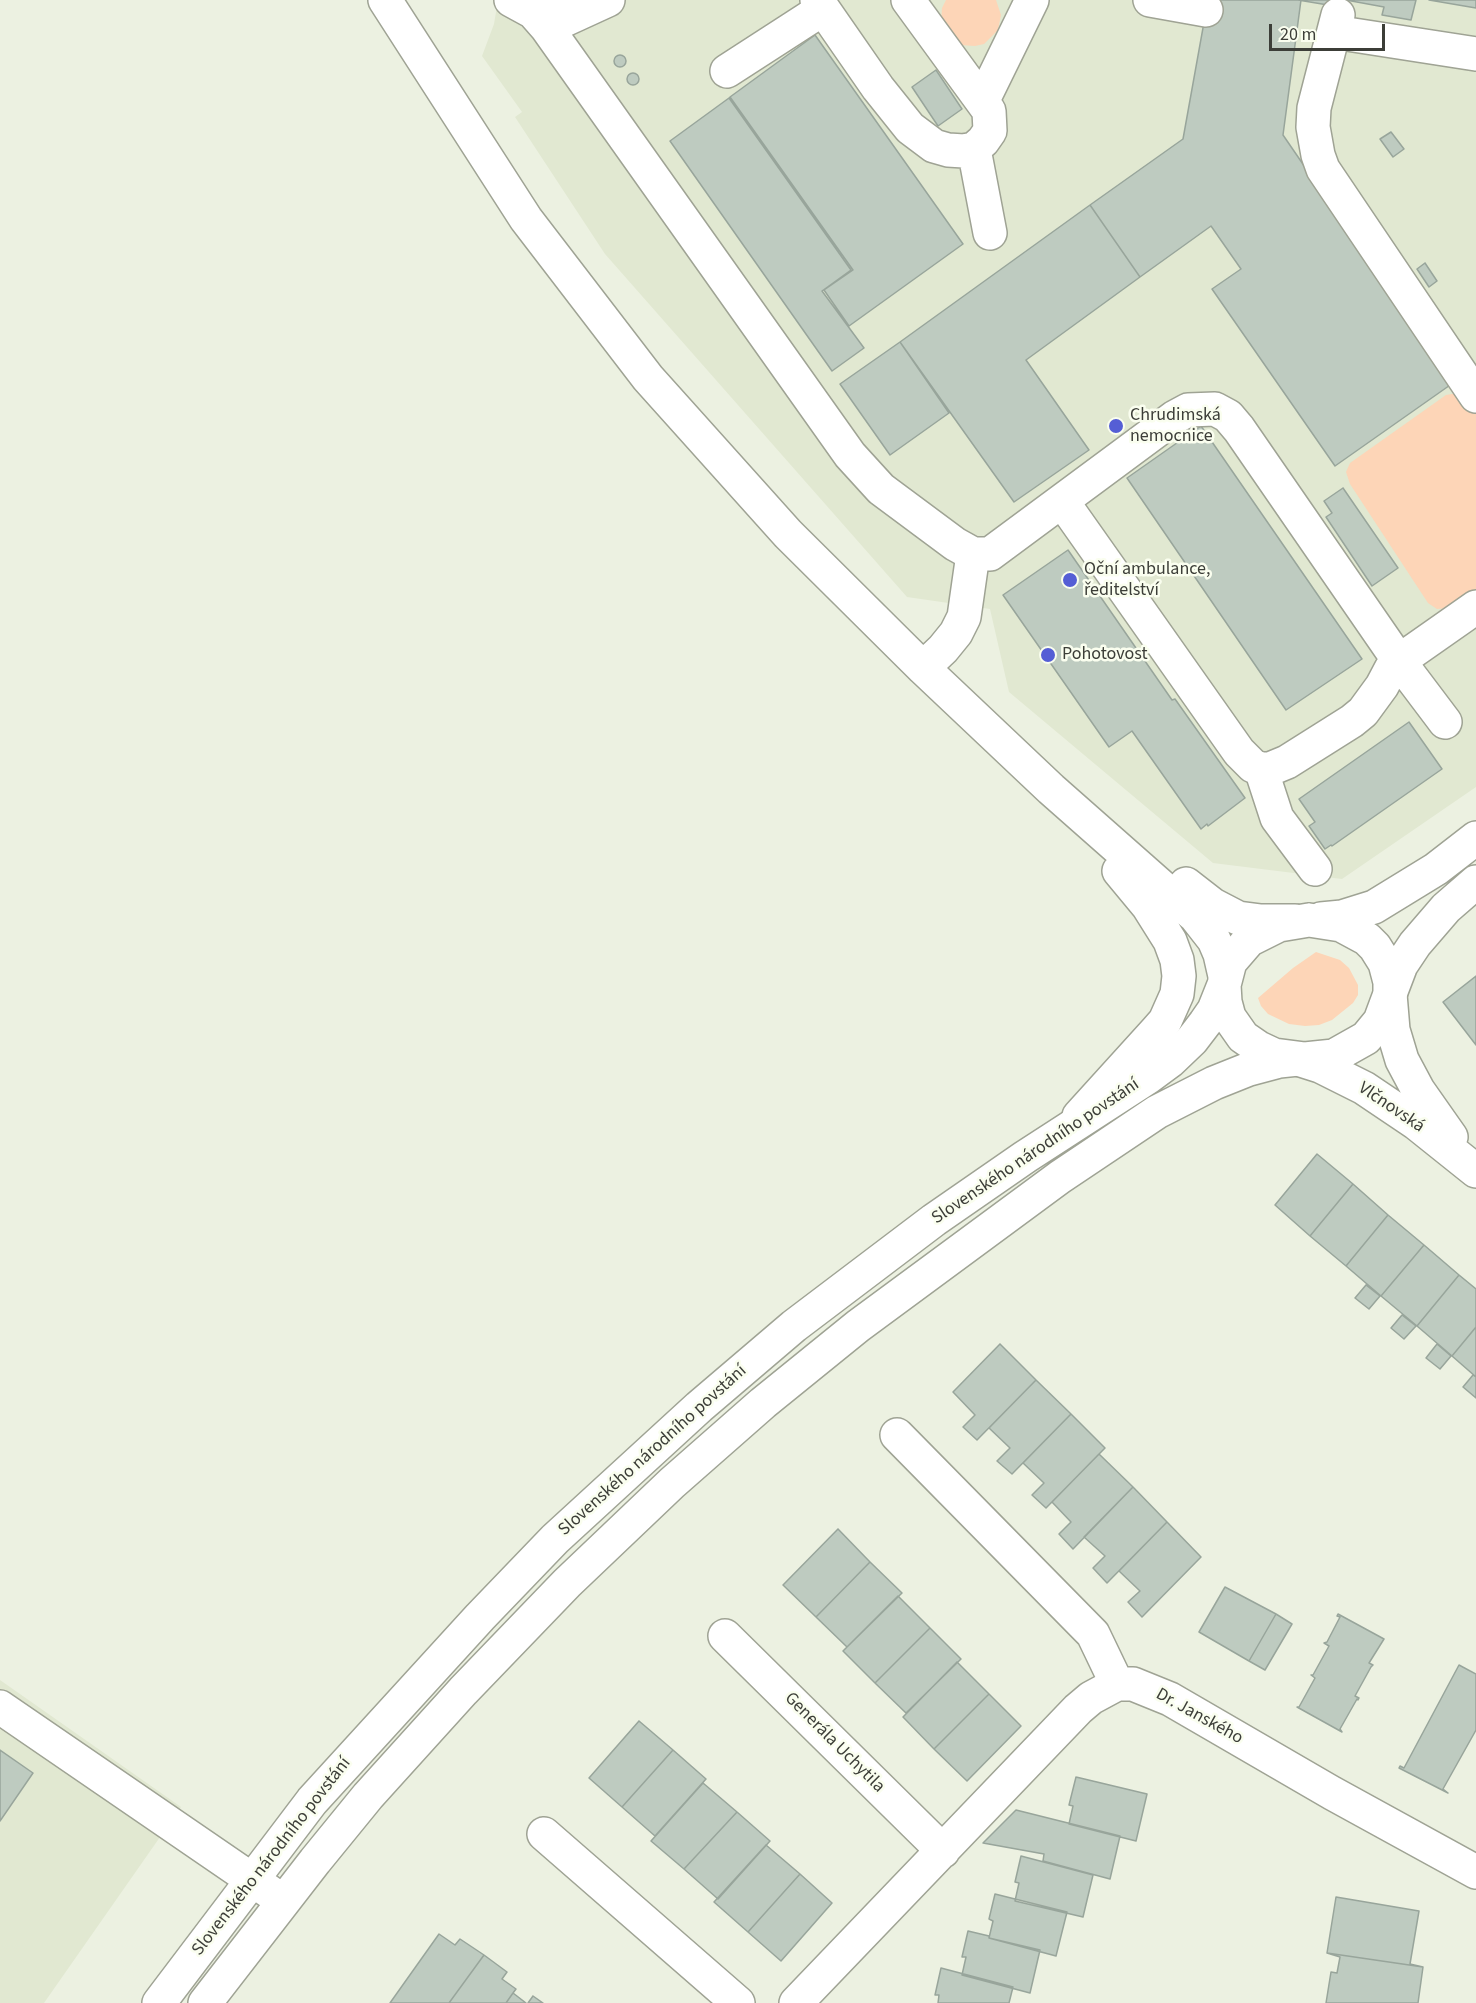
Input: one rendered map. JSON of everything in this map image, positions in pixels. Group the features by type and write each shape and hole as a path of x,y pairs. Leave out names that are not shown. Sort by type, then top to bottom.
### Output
{"street":[{"path":"511,0 532,12 552,14 608,0"},
{"path":"727,71 820,4 878,88 910,128 934,146 948,150 974,149 990,131 989,111 908,0"},
{"path":"983,100 1032,0"},
{"path":"1150,0 1206,10"},
{"path":"398,4 526,219 648,378 788,534 923,668 1051,789 1196,917 1214,940 1220,954 1225,1002 1229,1017 1243,1037 1274,1055 1298,1059 1334,1056 1356,1045 1374,1030 1388,1005 1390,994 1390,982 1385,963 1367,939 1341,925 1309,920 1269,929 1249,940 1235,955 1224,980"},
{"path":"552,14 850,455 881,489 956,544 973,554 990,554 1175,417 1200,408 1215,409 1228,416 1239,429 1399,661 1445,722"},
{"path":"1476,54 1336,23 1314,108 1314,141 1323,169 1476,396"},
{"path":"974,149 990,233"},
{"path":"1062,501 1239,752 1254,766 1261,769 1270,769 1287,762 1352,721 1368,706 1391,669 1399,661 1476,607"},
{"path":"923,668 956,633 964,617 973,554"},
{"path":"969,712 1195,891 1226,913 1249,920 1281,922 1342,917 1374,907 1436,869 1476,838"},
{"path":"1261,769 1277,818 1315,869"},
{"path":"1051,789 1157,918 1170,941 1177,960 1179,976 1177,993 1165,1021 1068,1129"},
{"path":"1390,994 1401,965 1414,944 1446,908 1476,882"},
{"name":"Slovenského národního povstání","path":"159,2003 312,1801 555,1539 699,1407 794,1326 934,1220 1170,1061 1192,1040 1214,1010 1224,980"},
{"name":"Vlčnovská","path":"1390,994 1394,1030 1402,1060 1435,1117 1476,1165"},
{"name":"Slovenského národního povstání","path":"205,2003 283,1901 375,1788 463,1690 559,1591 672,1483 763,1403 875,1313 1060,1177 1157,1112 1214,1083 1249,1069 1279,1061 1298,1059"},
{"name":"Vlčnovská","path":"1298,1059 1320,1066 1364,1088 1416,1123 1476,1171"},
{"path":"796,2003 1078,1709 1091,1698 1117,1684 1094,1634 897,1435"},
{"name":"Generála Uchytila","path":"725,1636 943,1851"},
{"name":"Dr. Janského","path":"1117,1684 1133,1684 1170,1699 1332,1793 1476,1872"},
{"path":"0,1707 110,1785 283,1901"},
{"path":"544,1834 738,2003"}],"shaded area":[{"name":"Chrudimská nemocnice","path":"498,0 1476,0 1476,787 1342,879 1213,863 1009,692 990,609 907,597 605,254 515,117 522,112 482,56 494,24"},
{"path":"946,0 996,0 1001,15 998,30 984,44 960,45 941,23 942,8"},
{"path":"1458,393 1476,414 1476,590 1449,608 1437,609 1428,603 1350,484 1346,472 1350,463 1446,395"},
{"path":"1316,952 1340,960 1349,968 1358,985 1358,995 1353,1003 1332,1020 1319,1025 1289,1024 1268,1014 1258,998"},
{"path":"0,1680 181,1807 44,2003 0,2003"}],"building":[{"path":"1208,0 1301,0 1283,135 1453,383 1335,466 1212,289 1241,269 1211,226 1140,277 1090,205 1183,139"},
{"path":"1298,0 1335,0 1334,6"},
{"path":"1346,0 1416,0 1411,20 1382,15 1384,7"},
{"path":"1429,0 1476,0 1476,8"},
{"path":"815,35 963,244 849,326 824,290 853,270 730,97"},
{"path":"622,55 626,61 622,67 618,67 614,59"},
{"path":"936,70 962,109 938,126 912,87"},
{"path":"635,73 639,79 635,85 631,85 627,77"},
{"path":"729,98 851,270 822,291 864,348 832,371 670,141"},
{"path":"1391,132 1404,149 1393,157 1380,139"},
{"path":"1090,205 1140,277 1026,360 1089,450 1014,502 900,342"},
{"path":"1425,263 1437,281 1429,287 1417,269"},
{"path":"900,342 949,413 890,455 840,384"},
{"path":"1201,426 1362,659 1286,710 1127,478"},
{"path":"1343,488 1398,568 1372,586 1326,517 1332,513 1324,501"},
{"path":"1068,550 1172,700 1175,699 1245,798 1208,826 1207,824 1201,829 1132,731 1109,747 1003,595"},
{"path":"1409,722 1442,769 1325,849 1309,826 1315,822 1299,799"},
{"path":"1476,976 1476,1045 1443,1002"},
{"path":"1317,1154 1353,1184 1310,1236 1275,1205"},
{"path":"1353,1184 1388,1215 1346,1266 1310,1236"},
{"path":"1388,1215 1424,1245 1381,1296 1346,1266"},
{"path":"1424,1245 1459,1275 1417,1326 1381,1296"},
{"path":"1459,1275 1476,1289 1476,1327 1452,1356 1417,1326"},
{"path":"1366,1285 1380,1296 1369,1309 1355,1298"},
{"path":"1402,1315 1416,1326 1404,1339 1391,1328"},
{"path":"1476,1327 1476,1377 1452,1356"},
{"path":"1000,1344 1036,1380 977,1440 963,1427 975,1415 953,1392"},
{"path":"1437,1344 1451,1356 1440,1369 1426,1358"},
{"path":"1473,1375 1476,1377 1476,1398 1463,1387"},
{"path":"1036,1380 1071,1414 1012,1474 997,1461 1010,1448 989,1428"},
{"path":"1071,1414 1105,1448 1046,1508 1032,1495 1044,1483 1023,1463"},
{"path":"1099,1454 1133,1487 1073,1549 1059,1534 1071,1522 1052,1502"},
{"path":"1133,1487 1167,1522 1107,1583 1093,1568 1105,1556 1084,1537"},
{"path":"1167,1522 1201,1557 1142,1617 1128,1602 1140,1591 1119,1571"},
{"path":"838,1529 870,1562 816,1617 783,1585"},
{"path":"870,1562 902,1593 847,1647 816,1617"},
{"path":"1225,1587 1276,1614 1249,1661 1199,1632"},
{"path":"898,1596 930,1628 875,1683 843,1651"},
{"path":"1276,1614 1292,1624 1265,1670 1249,1661"},
{"path":"1338,1614 1384,1639 1369,1663 1373,1665 1355,1696 1359,1698 1340,1729 1342,1732 1297,1707 1315,1678 1311,1675 1329,1646 1324,1643 1327,1642 1340,1617 1337,1616"},
{"path":"930,1628 961,1659 906,1713 875,1683"},
{"path":"957,1662 989,1694 934,1749 903,1717"},
{"path":"1459,1665 1476,1674 1476,1730 1443,1789 1448,1793 1399,1768 1400,1766 1404,1768"},
{"path":"989,1694 1021,1726 967,1781 934,1749"},
{"path":"639,1721 673,1750 622,1807 589,1778"},
{"path":"0,1750 33,1773 0,1821"},
{"path":"673,1750 706,1779 655,1836 622,1807"},
{"path":"1076,1777 1147,1794 1136,1841 1069,1824 1073,1806 1069,1805"},
{"path":"703,1783 737,1812 684,1869 651,1841"},
{"path":"1016,1810 1120,1836 1110,1879 1043,1861 1044,1854 983,1843"},
{"path":"737,1812 770,1841 718,1899 684,1869"},
{"path":"766,1845 800,1874 748,1932 714,1902"},
{"path":"1021,1856 1093,1875 1083,1917 1015,1901 1019,1883 1015,1882"},
{"path":"800,1874 832,1903 781,1961 748,1932"},
{"path":"995,1894 1067,1912 1056,1956 989,1938 993,1921 989,1919"},
{"path":"1336,1897 1419,1911 1410,1964 1423,1967 1327,1953"},
{"path":"968,1931 1040,1950 1030,1993 962,1975 966,1957 962,1957"},
{"path":"439,1934 455,1945 460,1939 484,1955 449,2003 390,2003"},
{"path":"1327,1953 1423,1967 1418,2003 1326,2003 1331,1972 1337,1973 1340,1957"},
{"path":"484,1955 507,1972 502,1979 516,1989 506,2003 449,2003"},
{"path":"941,1968 1013,1987 1009,2003 938,2003 939,1995 935,1995"},
{"path":"513,1993 526,2003 506,2003"},
{"path":"533,1996 543,2003 528,2003"}],"place":[{"name":"Chrudimská nemocnice","path":"1116,426"},
{"name":"Oční ambulance, ředitelství","path":"1070,580"},
{"name":"Pohotovost","path":"1048,655"}]}
